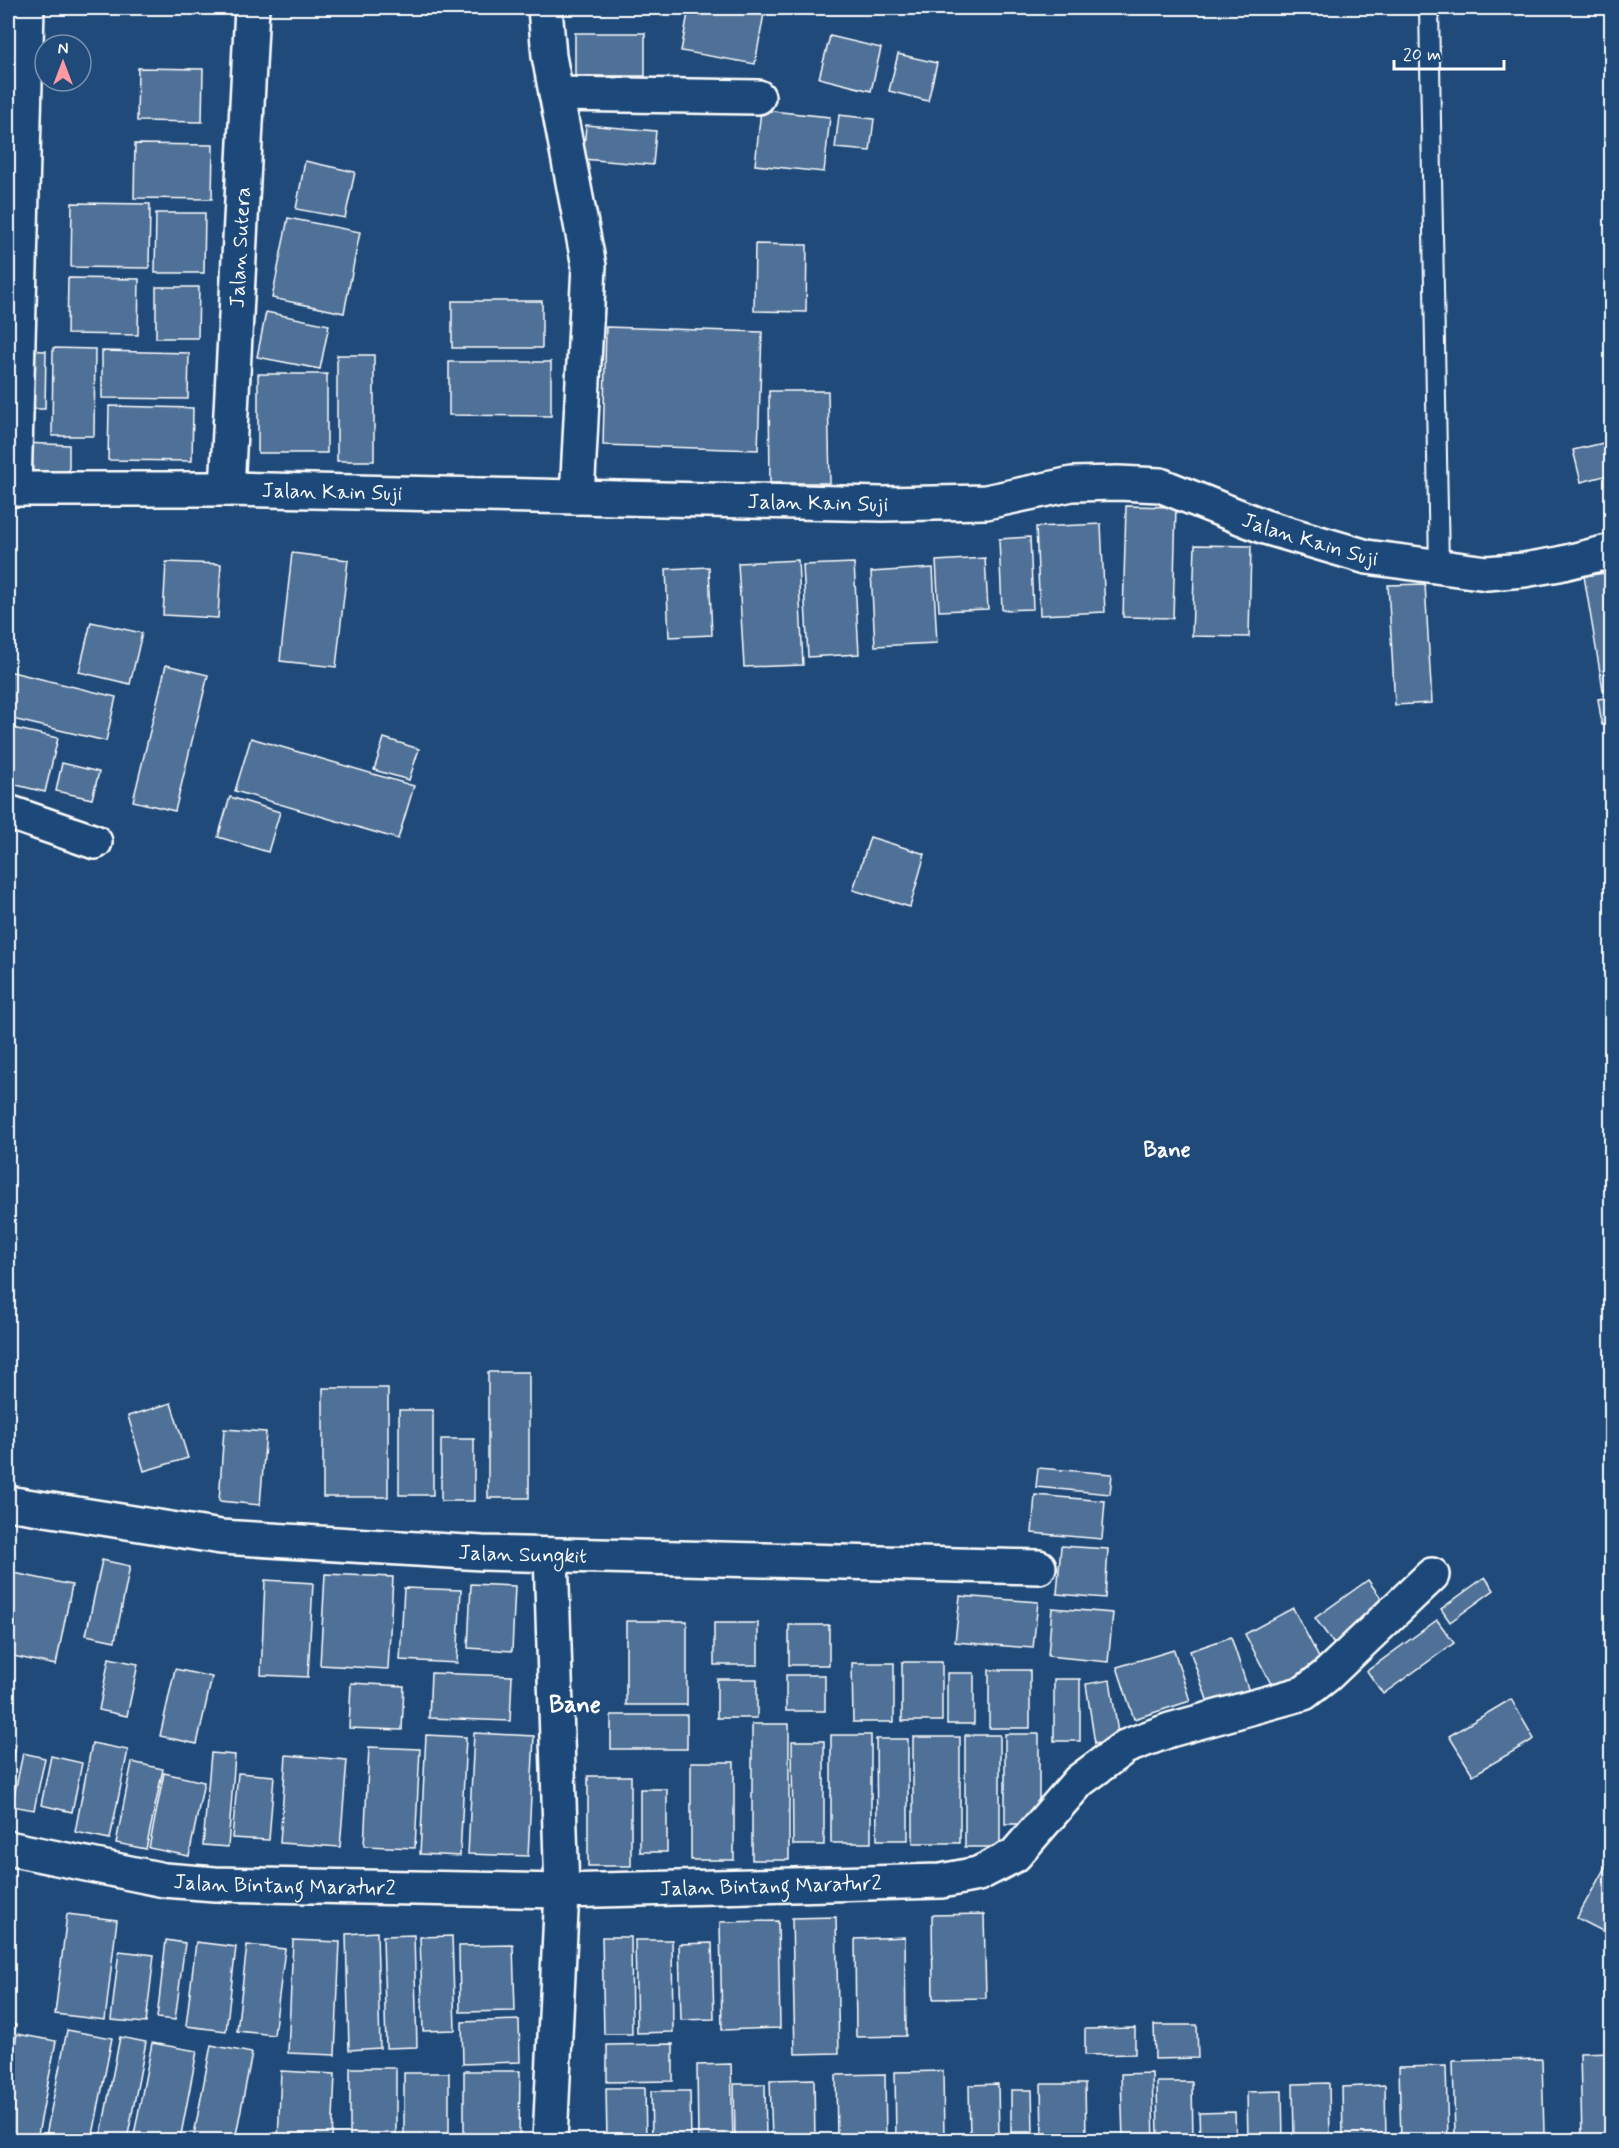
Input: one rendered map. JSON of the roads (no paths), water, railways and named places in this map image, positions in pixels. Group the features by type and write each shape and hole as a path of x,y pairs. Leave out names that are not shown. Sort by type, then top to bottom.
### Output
{"street":[{"path":"11,489 27,8"},
{"name":"Jalan Sutera","path":"227,489 252,8"},
{"path":"545,8 549,56 589,266 577,498"},
{"path":"556,94 758,97"},
{"name":"Jalan Kain Suji","path":"11,489 227,489 883,504 972,503 1000,500 1072,484 1118,483 1160,485 1265,527 1367,557 1487,573 1560,564 1611,550"},
{"path":"8,812 95,842"},
{"name":"Jalan Sungkit","path":"8,1503 220,1537 482,1553 1039,1567"},
{"path":"550,2140 562,1891 551,1555"},
{"name":"Jalan Bintang Maratur2","path":"8,1848 164,1880 205,1884 562,1891 941,1881 978,1874 1014,1855 1079,1781 1125,1747 1170,1730 1304,1693 1326,1676 1432,1575"}],"lane":[{"path":"1429,8 1439,566"}],"district":[{"name":"Bane","path":"1167,1149"},
{"name":"Bane","path":"575,1704"}]}
